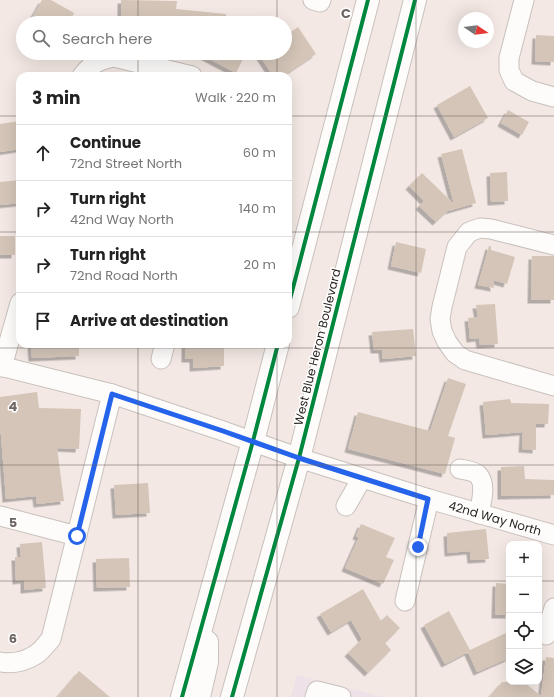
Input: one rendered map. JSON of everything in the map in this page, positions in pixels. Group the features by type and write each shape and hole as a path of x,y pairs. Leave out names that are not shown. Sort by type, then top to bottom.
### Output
{"highway":[{"path":"292,292 368,0"},
{"name":"West Blue Heron Boulevard","path":"232,697 299,458 415,0"},
{"path":"182,697 253,441 277,348"},
{"path":"199,697 207,662 206,611"}],"street":[{"path":"313,0 320,2 321,0"},
{"path":"524,0 509,58 509,70 514,81 532,91 554,97"},
{"path":"87,70 101,60"},
{"path":"126,60 176,72"},
{"path":"554,245 491,229 480,228 469,232 457,247 440,319 442,331 447,342 455,353 465,360 554,386"},
{"path":"1,366 16,316"},
{"name":"42nd Way North","path":"1,366 112,394 299,458 428,499 554,535"},
{"path":"0,662 13,663 25,660 36,655 51,639 112,394"},
{"path":"460,469 478,475 482,482 483,492 480,514"},
{"path":"345,505 362,478"},
{"path":"405,601 428,499"},
{"path":"0,516 77,536"},
{"path":"546,635 554,608"},
{"path":"315,697 317,691 340,697"}],"shaded area":[{"path":"297,675 383,697 291,697"}],"building":[{"path":"42,0 51,0 74,13 72,16 33,16"},
{"path":"121,0 177,1 176,9 226,14 226,16 121,16"},
{"path":"298,27 316,54 289,72 270,72 263,60 292,60 292,31"},
{"path":"536,35 554,36 554,62 535,61"},
{"path":"211,60 242,60 236,72"},
{"path":"470,86 488,118 454,137 437,105"},
{"path":"508,110 529,122 522,135 501,123"},
{"path":"16,122 16,150 0,152 0,124"},
{"path":"462,149 476,203 448,211 436,222 419,206 424,201 409,186 422,173 454,204 441,154"},
{"path":"507,172 508,201 491,202 490,173"},
{"path":"16,180 16,203 0,205 0,182"},
{"path":"0,236 15,236 15,255 0,255"},
{"path":"396,242 426,249 421,273 391,266"},
{"path":"489,246 491,246 491,250 515,257 507,284 493,280 494,288 478,285"},
{"path":"532,256 554,256 554,300 531,300"},
{"path":"495,304 498,344 480,345 479,338 470,339 468,318 478,317 476,305"},
{"path":"413,329 416,356 383,359 382,350 374,350 372,332"},
{"path":"31,348 79,348 79,356 32,358"},
{"path":"185,348 224,348 224,366 193,368 193,359 185,359"},
{"path":"448,378 466,384 448,436 455,438 445,474 348,449 358,412 430,431"},
{"path":"37,392 39,408 81,409 79,449 57,448 64,501 37,504 36,496 6,499 0,435 0,397"},
{"path":"510,399 511,403 549,404 548,424 536,424 536,450 522,449 523,432 486,435 483,402"},
{"path":"524,466 525,479 554,480 554,495 501,496 501,467"},
{"path":"148,483 150,513 116,515 114,485"},
{"path":"361,524 395,538 386,557 394,560 383,584 345,568 359,537 356,536"},
{"path":"486,529 489,559 471,560 470,551 448,553 447,533"},
{"path":"42,542 46,588 24,590 24,580 16,581 15,557 21,557 20,544"},
{"path":"129,558 130,587 97,588 96,559"},
{"path":"496,583 506,584 506,615 495,615"},
{"path":"363,589 381,621 387,615 400,628 385,643 391,650 368,673 348,653 362,639 351,620 331,632 320,614"},
{"path":"449,611 470,650 506,633 506,659 477,672 468,652 445,664 424,625"},
{"path":"546,657 554,658 554,697 489,697 502,682 506,682 506,685 528,685 541,696"},
{"path":"79,671 110,697 57,697"}],"cycle path":[{"path":"292,292 368,0"},
{"path":"232,697 299,458 415,0"},
{"path":"182,697 253,441 277,348"}],"route":[{"path":"77,536 112,394 299,458 428,499 418,547"}]}
